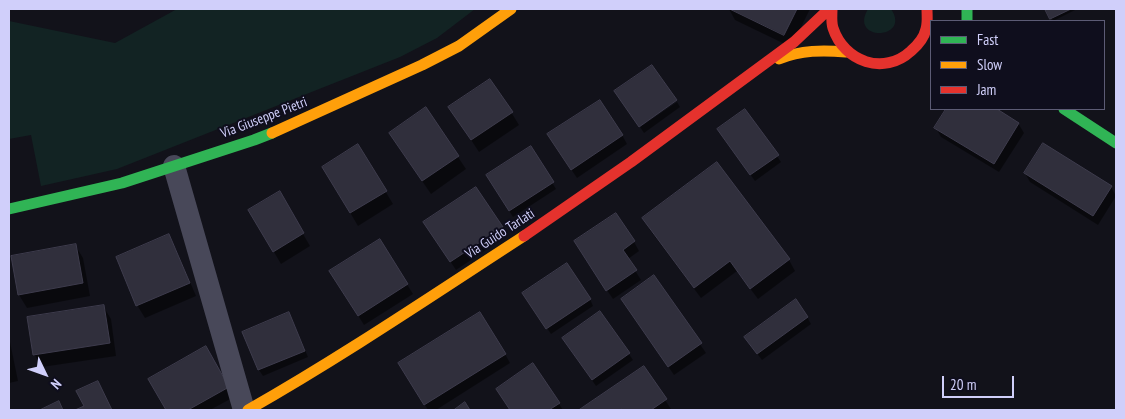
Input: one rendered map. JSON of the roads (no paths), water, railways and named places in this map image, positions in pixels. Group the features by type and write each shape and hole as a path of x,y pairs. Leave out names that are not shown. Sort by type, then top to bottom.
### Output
{"main road":[{"name":"Via Giuseppe Pietri","path":"9,209 122,183 274,132 422,65 459,46 511,9"},
{"path":"831,9 832,27 846,52 858,60 872,64 887,64 901,60 913,51 922,39 927,24 927,9"},
{"name":"Via Guido Tarlati","path":"248,410 372,335 537,227 759,68 800,37 831,9"},
{"path":"927,9 938,17"},
{"path":"913,51 930,48"},
{"name":"Via Guido Tarlati","path":"759,68 783,57 803,52 815,50 846,52"},
{"path":"1066,110 1116,143"}],"street":[{"path":"174,166 244,410"}]}
